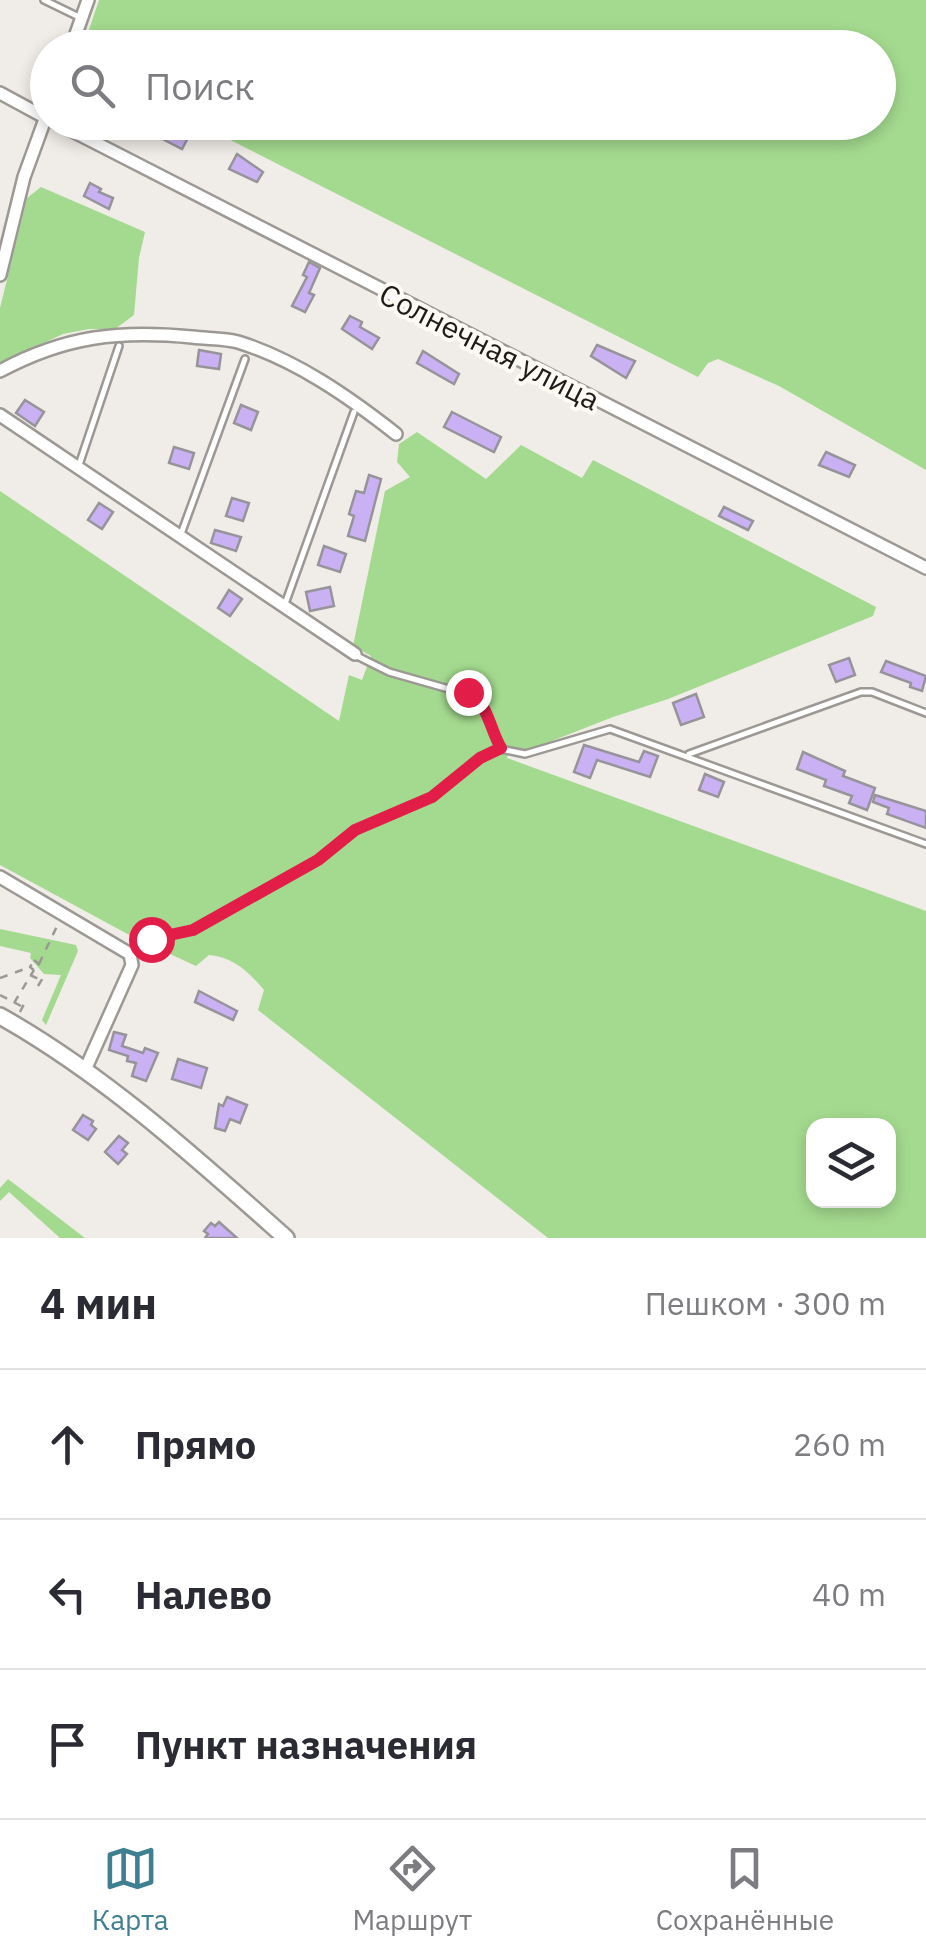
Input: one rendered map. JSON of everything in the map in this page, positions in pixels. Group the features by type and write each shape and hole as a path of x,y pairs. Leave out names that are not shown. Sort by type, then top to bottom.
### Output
{"street":[{"path":"78,30 88,0"},
{"name":"Солнечная улица","path":"0,93 30,108"},
{"path":"0,274 24,177 39,140"},
{"name":"Солнечная улица","path":"94,140 926,568"},
{"path":"0,371 80,338 134,333 234,341 306,373 358,404 396,434"},
{"path":"0,415 354,654"},
{"path":"0,877 130,954 132,965 85,1070"},
{"path":"6,1020 85,1070 286,1238"}],"lane":[{"path":"44,0 82,18"},
{"path":"78,468 119,346"},
{"path":"180,536 244,359"},
{"path":"284,606 354,412"},
{"path":"354,654 390,672 478,697 501,748 525,754 610,729 926,844"},
{"path":"686,756 860,692 872,692 926,713"}],"path":[{"path":"130,954 151,939 193,930 318,860 355,830 432,797 466,768 501,748"},
{"path":"0,978 40,964 62,914"},
{"path":"14,1003 32,969"},
{"path":"30,974 41,981"},
{"path":"0,995 22,1007"},
{"path":"6,1020 26,1000"}],"green space":[{"path":"99,0 926,0 926,470 779,386 718,359 708,363 698,377 231,140 896,140 896,30 89,30"},
{"path":"41,187 145,232 134,315 115,329 63,334 0,363 0,308 27,198"},
{"path":"417,432 486,479 521,445 582,478 593,460 876,607 873,616 668,699 529,750 510,746 507,758 926,911 926,1238 548,1238 258,1010 264,990 240,966 209,955 196,966 133,937 0,865 0,491 339,721 349,675 362,680 371,656 353,646 385,491 410,477 397,462 399,444"},
{"path":"0,929 76,945 78,951 46,1025 42,1020 61,975 44,974 30,958 31,953 0,946"},
{"path":"8,1179 85,1238 60,1238 9,1192 0,1201 0,1188"}],"building":[{"path":"165,140 187,140 182,149"},
{"path":"237,154 263,172 257,182 229,169"},
{"path":"90,183 113,198 109,209 84,196"},
{"path":"309,262 320,268 309,293 314,295 305,312 292,306 307,277 303,275"},
{"path":"350,316 379,338 372,349 342,329"},
{"path":"597,345 635,361 626,378 591,356"},
{"path":"199,350 221,354 219,369 197,366"},
{"path":"423,351 459,374 454,384 417,363"},
{"path":"25,400 44,412 35,426 16,413"},
{"path":"241,405 258,412 251,430 234,423"},
{"path":"452,412 501,437 494,452 444,427"},
{"path":"174,447 194,453 189,469 169,463"},
{"path":"826,452 855,465 849,477 819,465"},
{"path":"369,475 381,479 365,541 348,536 354,516 349,514 356,491 364,493"},
{"path":"232,498 249,503 243,521 226,516"},
{"path":"99,503 113,512 102,529 88,520"},
{"path":"724,507 753,521 748,530 719,516"},
{"path":"215,530 241,537 236,551 211,543"},
{"path":"324,546 346,554 340,572 318,565"},
{"path":"330,587 334,606 310,611 306,592"},
{"path":"229,590 242,599 230,616 218,608"},
{"path":"849,658 855,675 836,682 829,665"},
{"path":"886,661 926,676 922,691 881,672"},
{"path":"696,694 704,717 681,725 673,703"},
{"path":"584,745 639,762 644,751 658,756 650,777 597,760 590,778 574,772"},
{"path":"803,752 845,771 843,776 875,788 867,810 849,803 852,796 824,786 826,780 797,769"},
{"path":"705,774 724,782 718,797 699,790"},
{"path":"875,795 926,811 926,828 887,814 889,808 873,802"},
{"path":"199,991 237,1011 233,1020 195,1002"},
{"path":"114,1032 126,1035 122,1046 158,1053 146,1081 132,1076 136,1063 127,1061 128,1056 109,1050"},
{"path":"178,1059 207,1068 201,1088 172,1079"},
{"path":"227,1097 247,1105 240,1123 230,1119 225,1131 215,1128 219,1104 223,1106"},
{"path":"83,1115 93,1121 91,1125 96,1129 88,1140 73,1130"},
{"path":"119,1136 128,1143 122,1150 127,1154 118,1164 105,1152"},
{"path":"219,1222 237,1238 205,1238 208,1234 204,1231 211,1223 215,1226"}],"route":[{"path":"151,939 193,930 318,860 355,830 432,797 480,758 501,748 478,697 468,692"}]}
